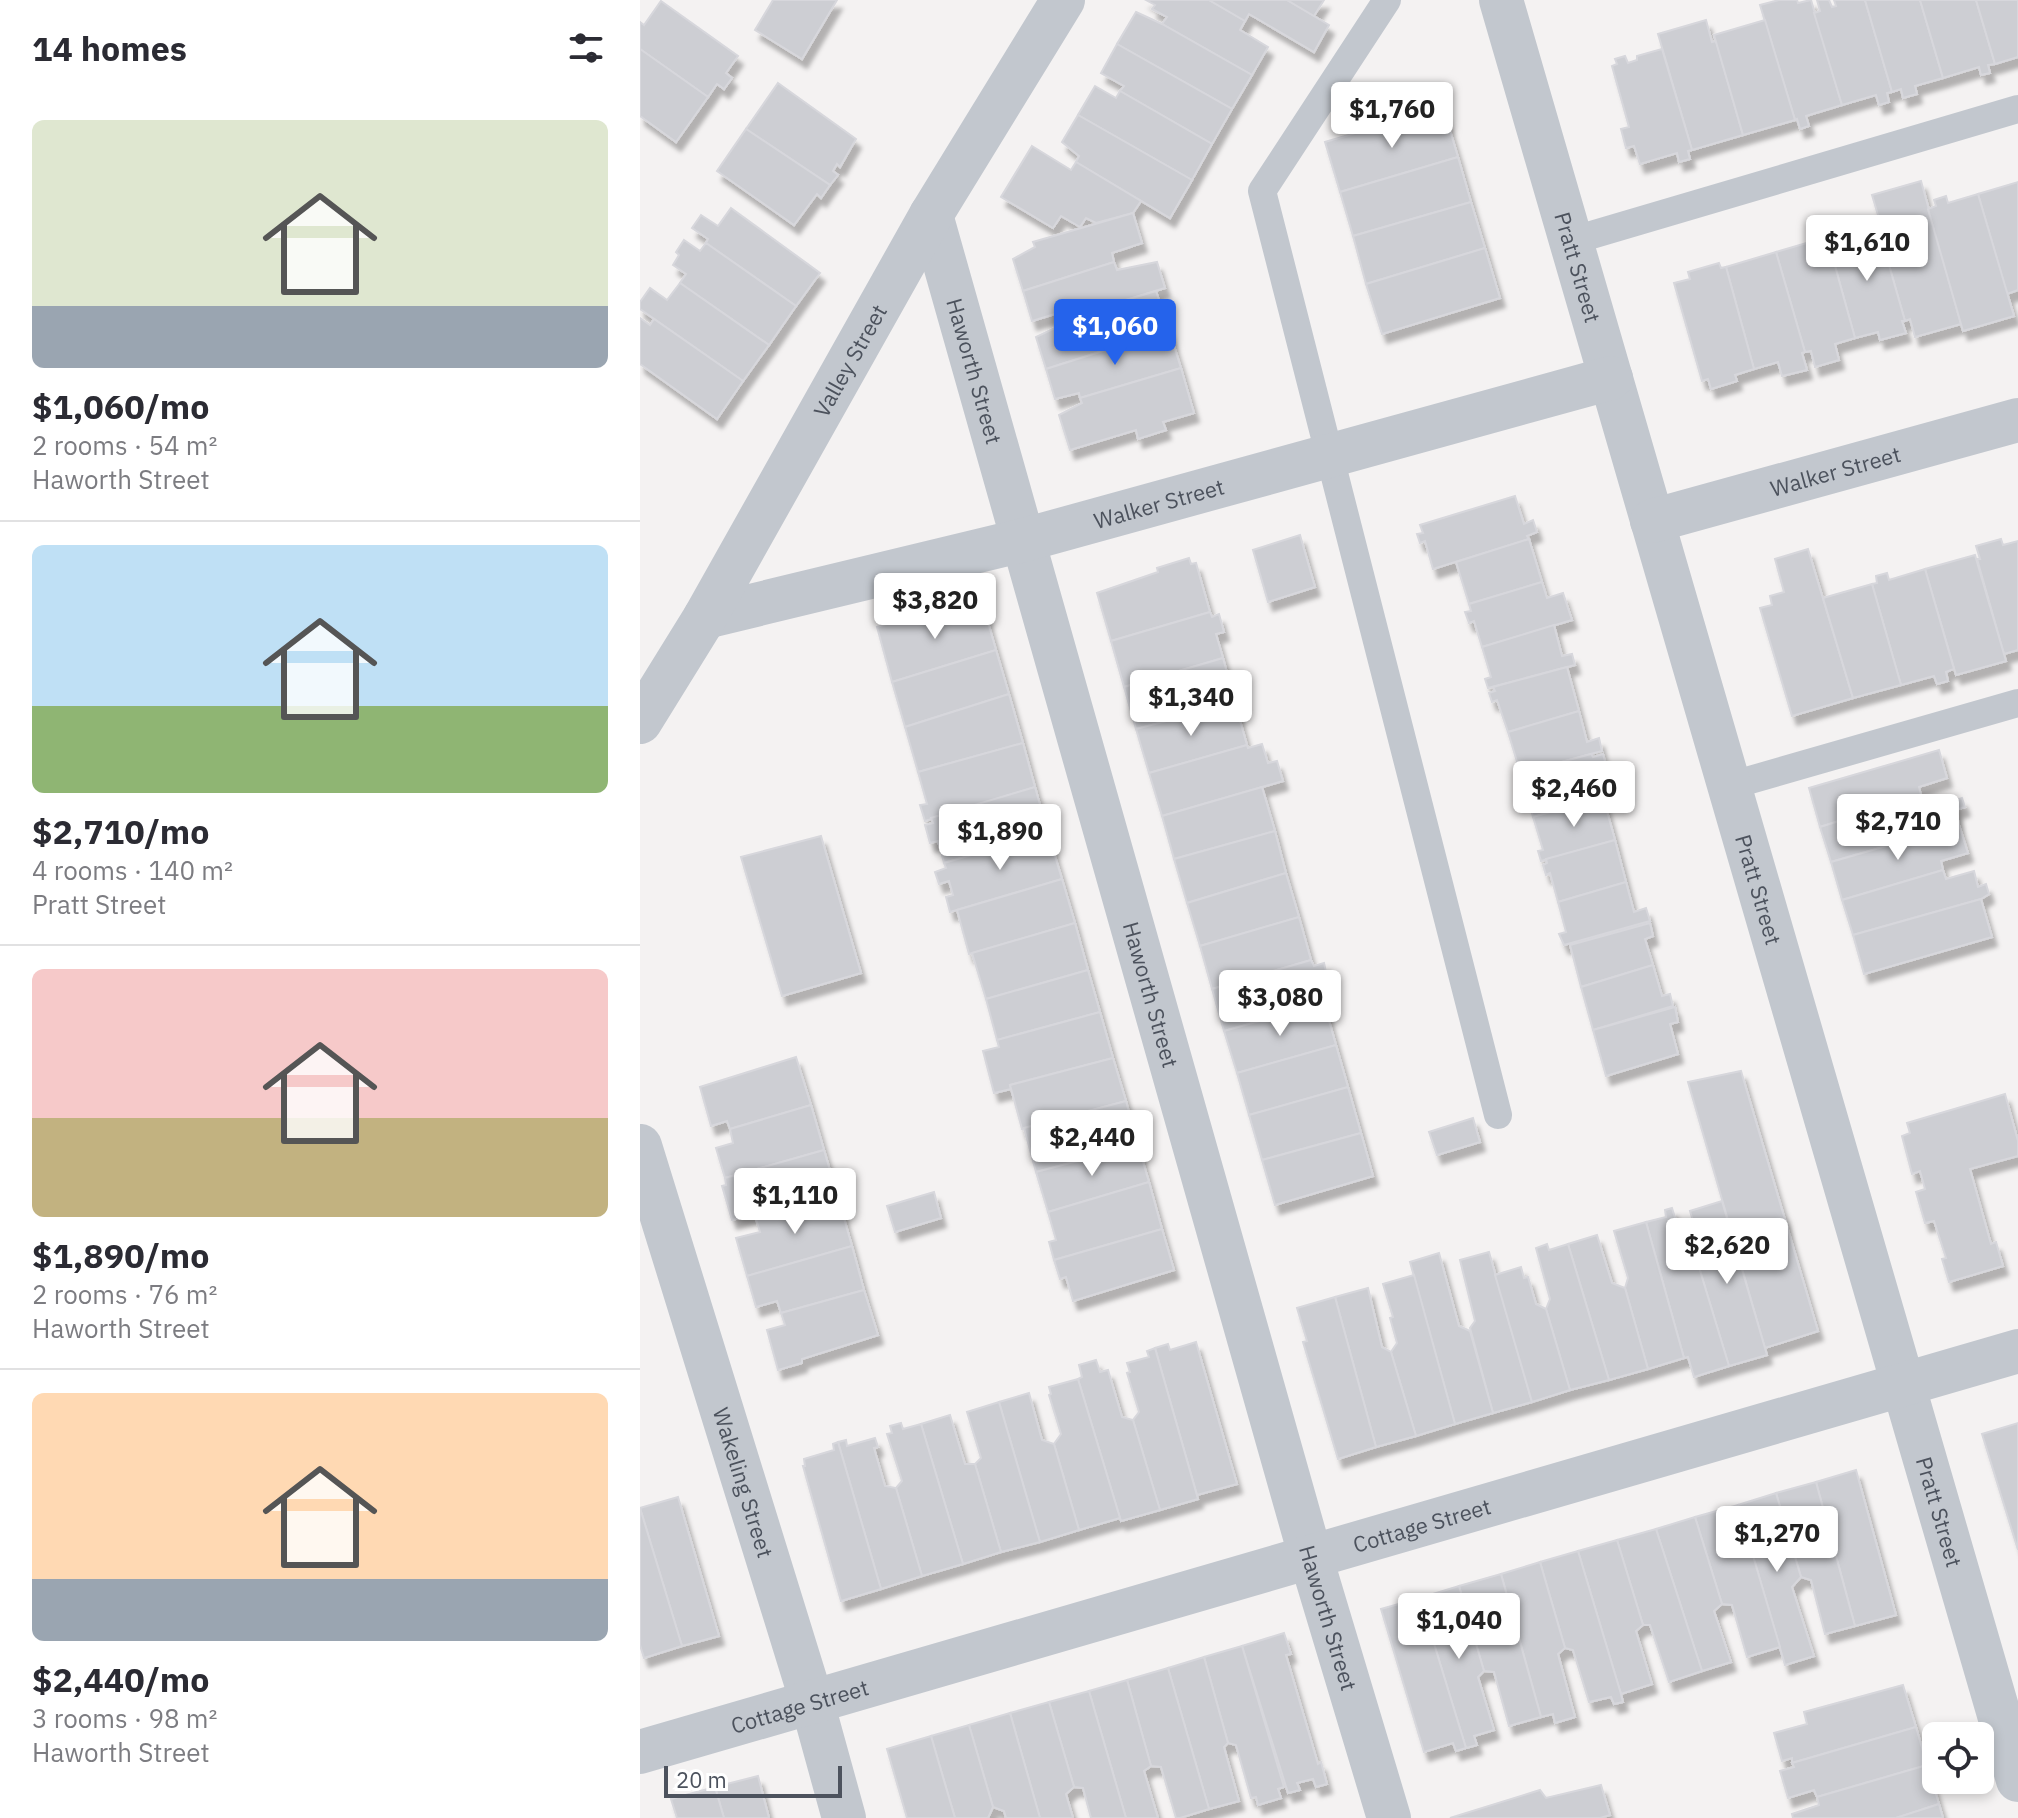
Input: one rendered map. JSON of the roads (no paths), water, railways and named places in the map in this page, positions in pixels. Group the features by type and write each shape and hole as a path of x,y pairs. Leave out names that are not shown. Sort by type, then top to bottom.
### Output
{"street":[{"name":"Valley Street","path":"640,722 705,617 931,215 1063,0"},
{"name":"Pratt Street","path":"1501,0 2018,1780"},
{"name":"Haworth Street","path":"931,215 1311,1558 1389,1818"},
{"name":"Walker Street","path":"705,617 1024,540 1611,378"},
{"name":"Walker Street","path":"1652,521 2018,420"},
{"name":"Wakeling Street","path":"640,1146 812,1702 844,1818"},
{"name":"Cottage Street","path":"640,1752 2018,1351"}],"lane":[{"path":"1387,0 1262,191 1498,1115"},
{"path":"1571,241 2018,109"},
{"path":"1729,786 2018,703"}]}
